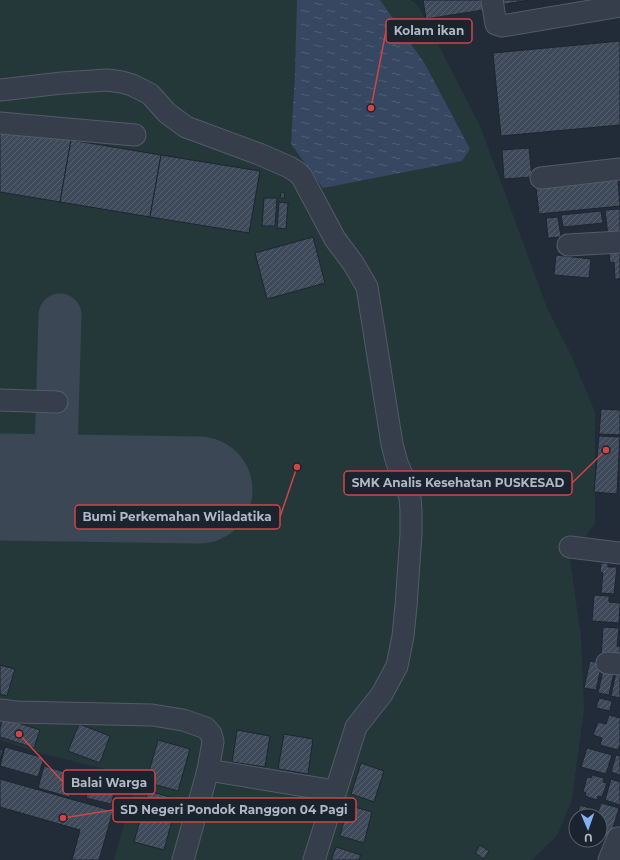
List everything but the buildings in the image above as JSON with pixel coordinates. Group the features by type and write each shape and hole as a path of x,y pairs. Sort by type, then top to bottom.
{"street":[{"path":"492,0 496,24 502,26 562,8 620,6"},
{"path":"0,90 62,83 107,80 122,82 150,94 167,113 186,127 259,154 289,167 302,177 335,239 353,263 367,287 392,444 410,498 411,534 403,636 397,666 382,694 356,727 314,860"},
{"path":"0,123 135,135"},
{"path":"541,178 620,169"},
{"path":"568,245 620,242"},
{"path":"0,400 58,402"},
{"path":"570,547 620,553"},
{"path":"0,710 16,712 152,715 182,720 206,728 212,734 213,742 208,770 183,860"},
{"path":"208,770 335,791"},
{"path":"609,860 619,838"}],"green space":[{"path":"0,0 411,0 419,7 481,128 547,308 572,357 595,412 595,523 570,559 581,638 584,710 572,799 558,834 532,860 114,860 138,777 44,754 0,740"}],"water":[{"path":"297,0 380,0 425,64 470,149 462,161 323,188 291,144"}],"taxiway":[{"path":"55,488 60,315"}],"runway":[{"path":"0,487 199,490"}],"place":[{"name":"Kolam ikan","path":"371,108"},
{"name":"SMK Analis Kesehatan PUSKESAD","path":"606,450"},
{"name":"Bumi Perkemahan Wiladatika","path":"297,467"},
{"name":"Balai Warga","path":"19,734"},
{"name":"SD Negeri Pondok Ranggon 04 Pagi","path":"63,818"}]}
